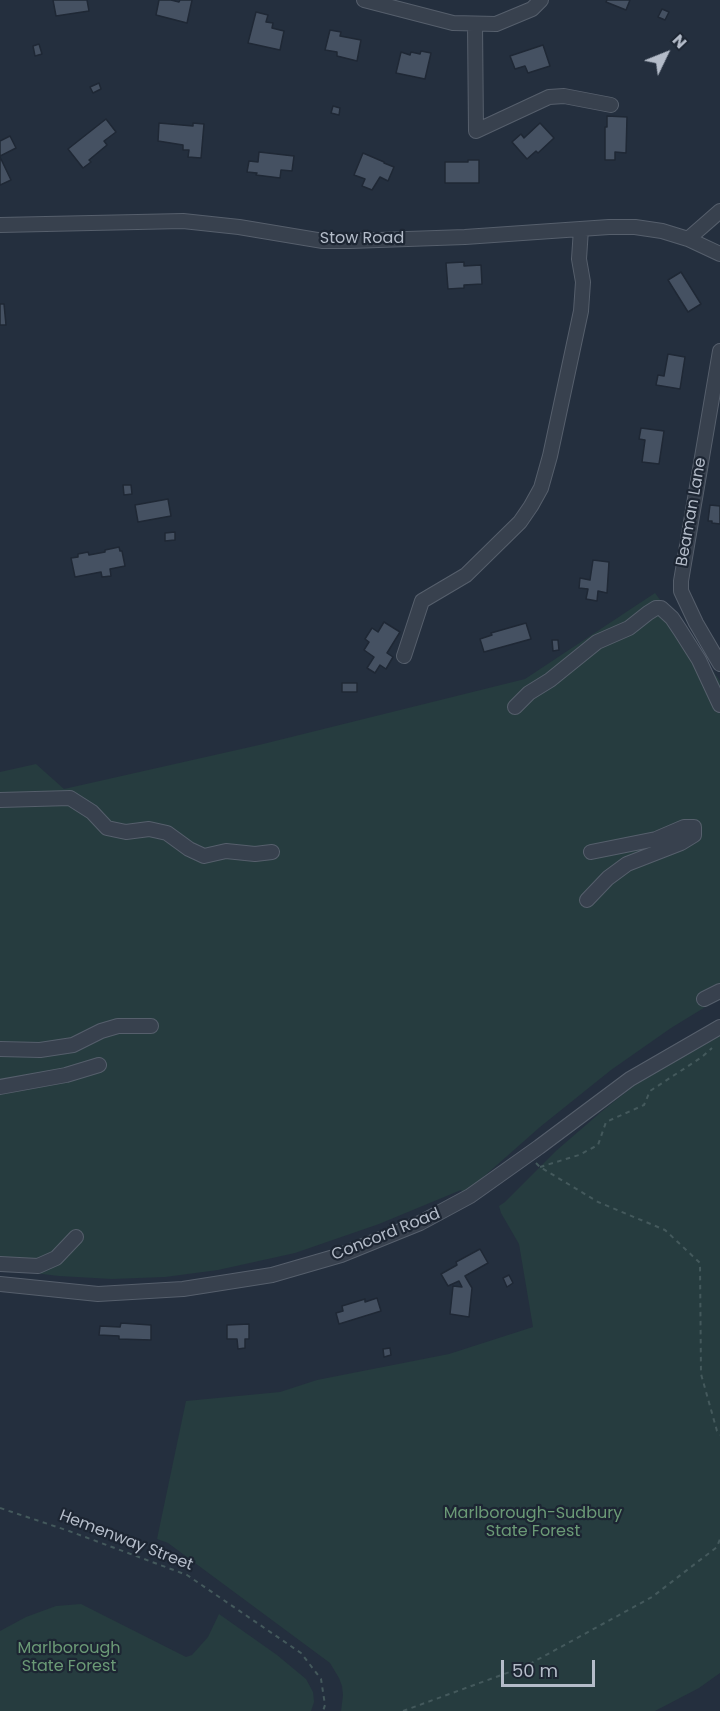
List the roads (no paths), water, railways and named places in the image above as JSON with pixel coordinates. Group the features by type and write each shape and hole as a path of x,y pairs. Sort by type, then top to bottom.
{"street":[{"path":"364,0 453,23 475,24 496,24 532,9 541,0"},
{"path":"475,24 476,131 549,97 564,96 611,105"},
{"path":"688,239 720,211"},
{"name":"Stow Road","path":"0,225 183,221 239,227 323,241 465,237 635,227 662,231 688,239 720,254"},
{"path":"404,656 422,601 466,575 520,522 541,488 581,311 583,282 579,259 581,229"},
{"name":"Beaman Lane","path":"720,351 681,581 681,591 696,623 720,664"},
{"path":"515,707 529,693 550,680 597,642 629,628 656,608 661,608 672,618 680,630 699,660 720,705"},
{"path":"0,800 70,798 92,812 108,828 126,832 149,829 167,833 189,849 204,856 226,851 255,854 272,852"},
{"path":"587,900 608,878 627,864 681,843 694,835 694,827 684,827 656,839 591,852"},
{"path":"704,999 720,991"},
{"path":"0,1049 40,1050 73,1045 101,1031 118,1026 151,1026"},
{"name":"Concord Road","path":"0,1284 98,1294 183,1289 272,1275 341,1255 420,1223 470,1196 630,1079 720,1028"},
{"path":"0,1087 66,1075 99,1065"},
{"path":"0,1264 38,1266 56,1258 76,1237"}],"park label":[{"name":"Marlborough-Sudbury State Forest","path":"533,1523"},
{"name":"Marlborough State Forest","path":"69,1658"}]}
